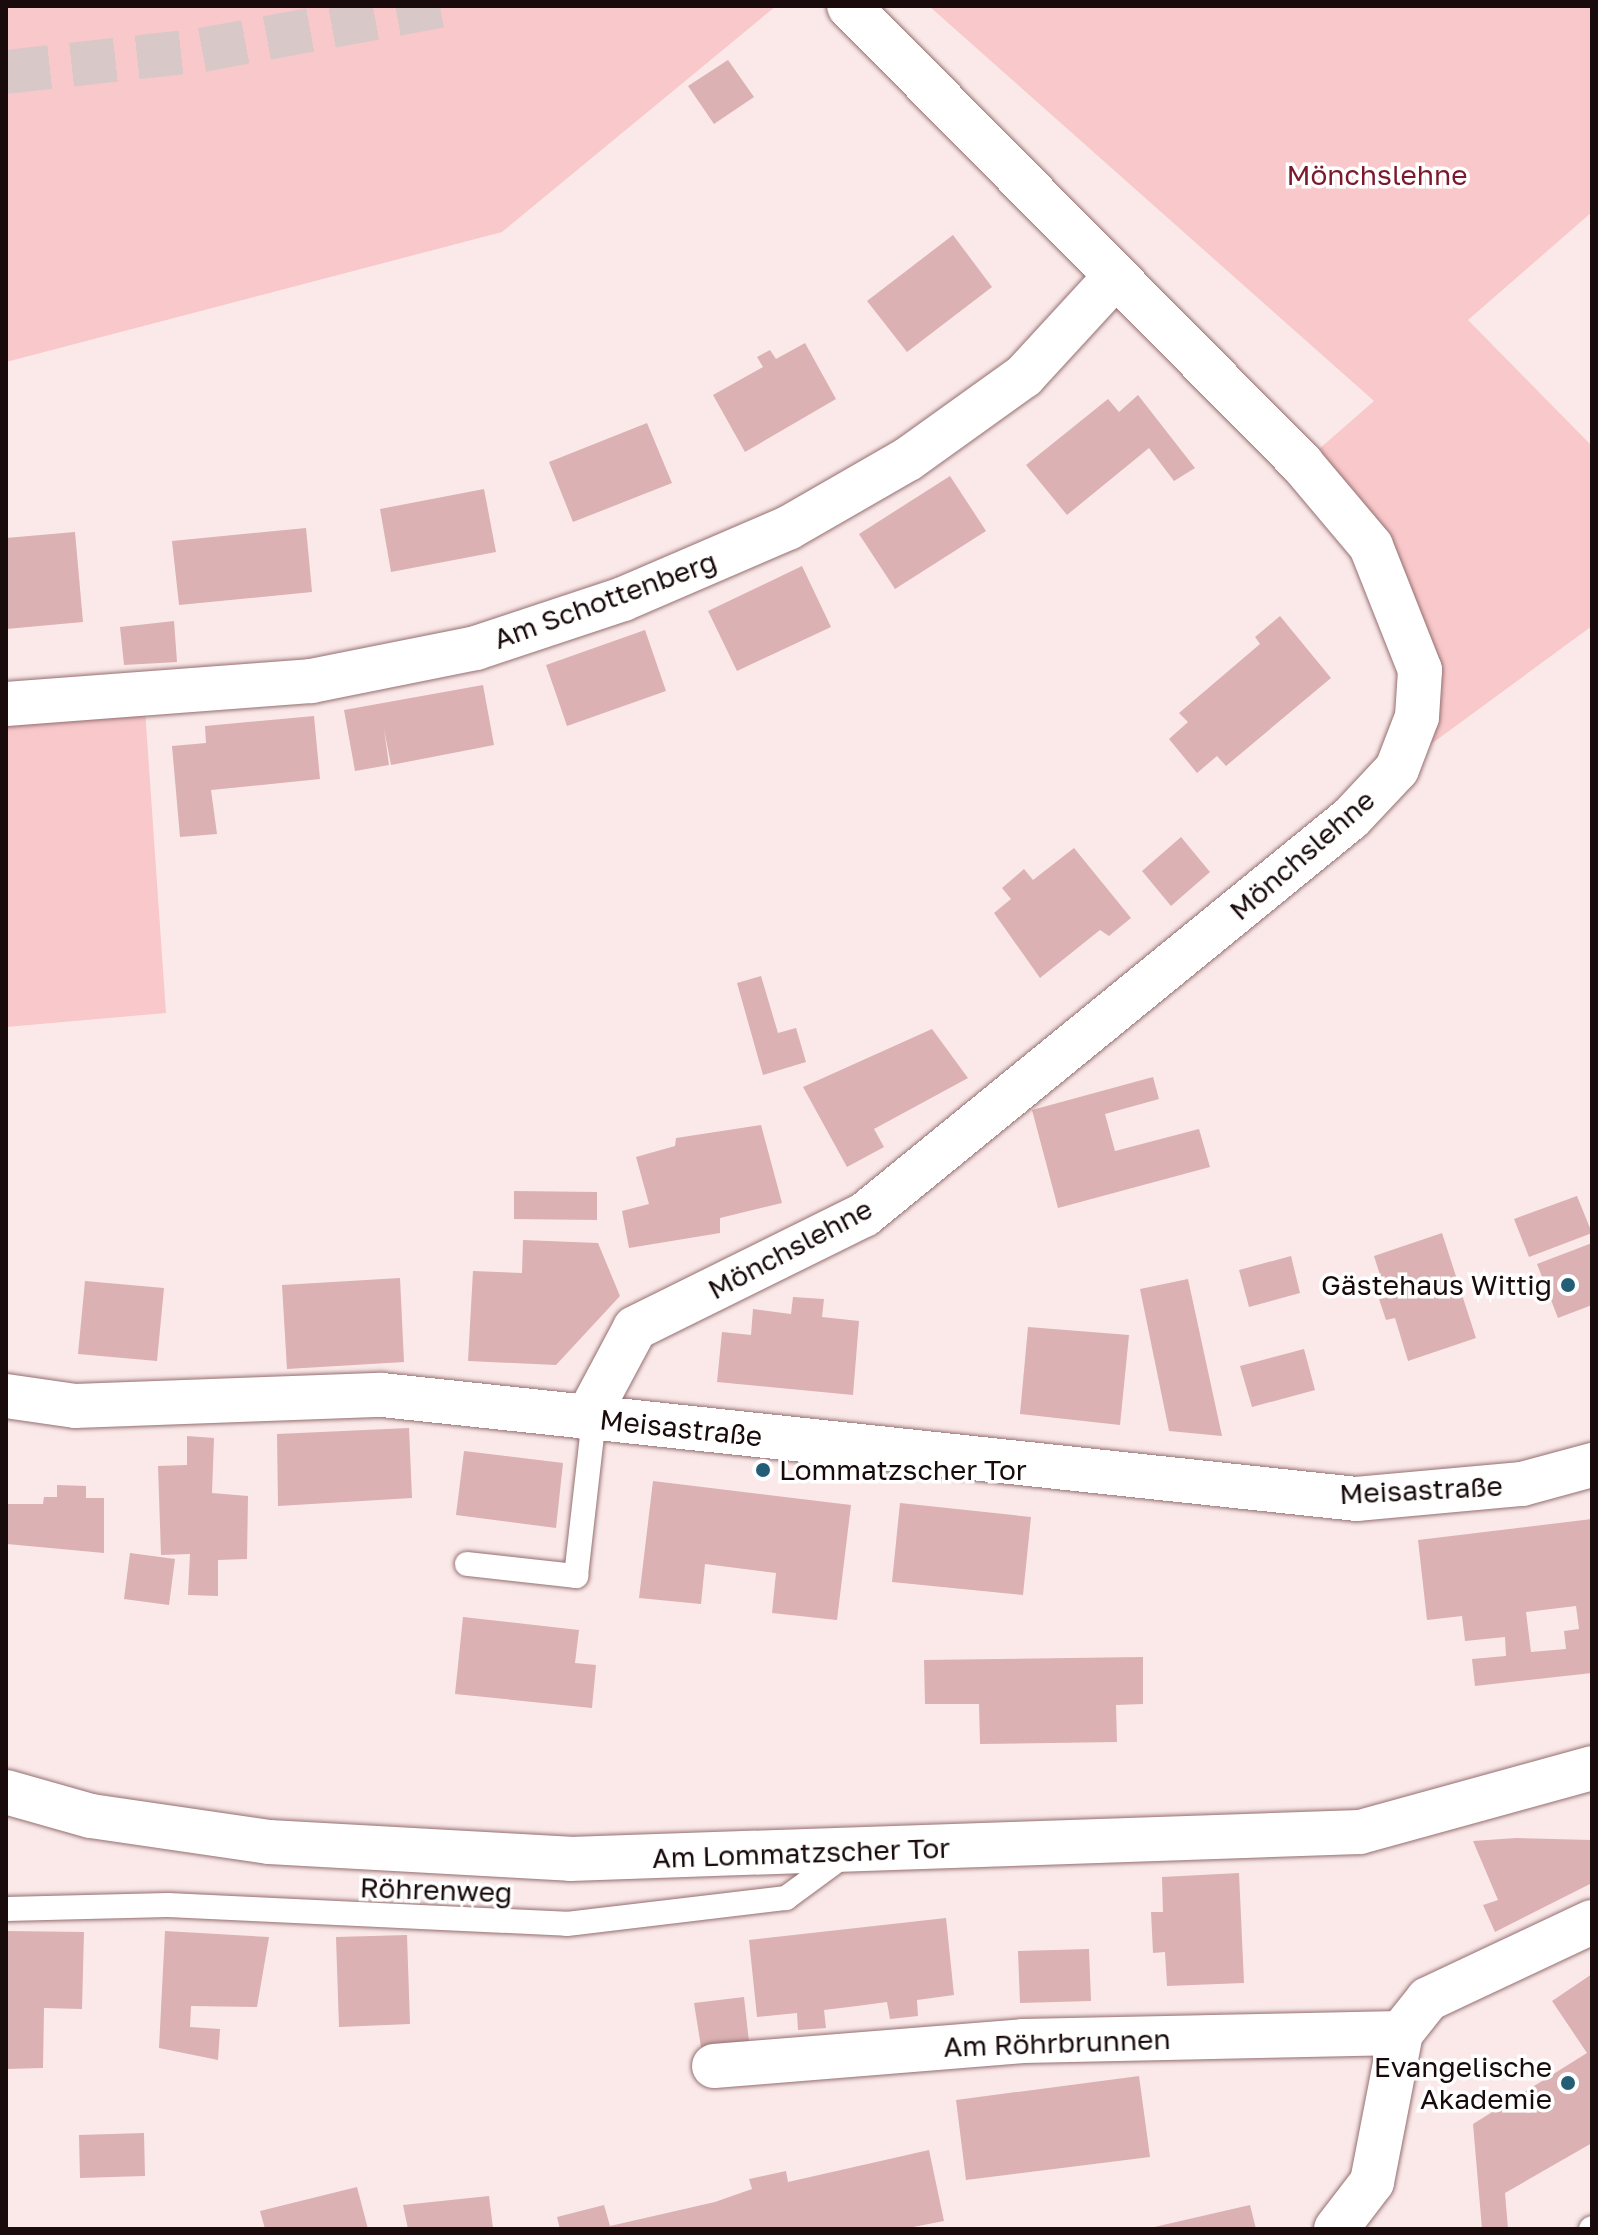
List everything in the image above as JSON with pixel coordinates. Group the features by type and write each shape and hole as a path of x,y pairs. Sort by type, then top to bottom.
{"street":[{"name":"Mönchslehne","path":"591,1418 635,1328 864,1215 1351,818 1397,769 1417,717 1420,670 1371,546 1302,464 849,6"},
{"name":"Am Schottenberg","path":"6,704 311,681 476,648 623,599 788,528 908,459 1024,376 1115,277"},
{"name":"Meisastraße","path":"6,1396 75,1406 382,1395 1356,1499 1522,1484 1592,1465"},
{"name":"Am Lommatzscher Tor","path":"6,1792 91,1816 269,1842 570,1859 848,1852 1360,1832 1592,1768"},
{"path":"1342,2227 1372,2182 1401,2033 1428,1999 1592,1922"},
{"name":"Am Röhrbrunnen","path":"714,2066 1023,2041 1401,2033"}],"lane":[{"path":"467,1564 576,1576 591,1418"},
{"name":"Röhrenweg","path":"6,1909 168,1905 567,1924 786,1898 848,1852"}],"green space":[{"path":"6,6 776,6 502,232 6,362"},
{"name":"Mönchslehne","path":"929,6 1592,6 1592,212 1468,320 1592,446 1592,626 1397,769 1420,670 1302,464 1374,401"},
{"path":"144,695 166,1013 6,1027 6,704"}],"building":[{"path":"728,60 754,97 714,124 688,86"},
{"path":"953,235 992,287 907,352 867,301"},
{"path":"805,343 836,399 745,452 713,395 763,367 757,357 770,350 776,359"},
{"path":"1138,395 1195,468 1174,481 1149,448 1067,515 1026,465 1108,399 1119,412"},
{"path":"647,423 672,483 573,522 549,462"},
{"path":"950,476 986,531 895,589 859,534"},
{"path":"484,489 496,552 391,572 380,509"},
{"path":"306,528 312,592 179,605 172,541"},
{"path":"75,532 83,622 6,629 6,538"},
{"path":"802,566 831,627 737,671 708,611"},
{"path":"1280,616 1331,678 1226,766 1217,756 1197,773 1169,739 1188,722 1179,713 1260,644 1255,637"},
{"path":"174,621 177,662 124,665 120,627"},
{"path":"645,630 666,691 567,726 546,665"},
{"path":"483,685 494,745 391,765 384,729 389,765 355,771 344,710"},
{"path":"314,716 320,779 211,790 217,834 180,837 172,746 206,743 205,726"},
{"path":"1181,837 1210,872 1171,906 1142,871"},
{"path":"1074,848 1131,918 1109,936 1100,930 1040,978 994,913 1011,899 1002,888 1024,869 1033,880"},
{"path":"761,976 778,1033 796,1028 806,1062 763,1075 737,983"},
{"path":"932,1029 968,1078 874,1129 884,1147 847,1167 803,1087"},
{"path":"1153,1077 1159,1099 1105,1114 1115,1151 1199,1129 1210,1167 1058,1208 1032,1110"},
{"path":"761,1125 782,1203 720,1218 720,1233 629,1248 622,1211 649,1204 636,1157 675,1146 676,1138"},
{"path":"514,1191 597,1192 597,1220 514,1219"},
{"path":"1577,1196 1592,1233 1529,1257 1514,1219"},
{"path":"1442,1233 1476,1338 1408,1361 1395,1318 1386,1320 1379,1299 1387,1297 1374,1256"},
{"path":"523,1240 598,1243 620,1296 556,1365 468,1361 473,1271 522,1273"},
{"name":"Gästehaus Wittig","path":"1592,1243 1592,1305 1558,1318 1537,1264"},
{"path":"1291,1256 1300,1293 1249,1307 1239,1270"},
{"path":"400,1278 404,1362 287,1369 282,1285"},
{"path":"1188,1279 1222,1436 1169,1431 1140,1289"},
{"path":"85,1281 164,1288 157,1361 78,1354"},
{"path":"793,1297 824,1299 822,1317 859,1321 853,1395 717,1382 722,1332 751,1335 753,1309 791,1314"},
{"path":"1028,1327 1129,1335 1120,1425 1020,1414"},
{"path":"1304,1349 1315,1390 1252,1407 1240,1366"},
{"path":"409,1428 412,1498 278,1506 277,1434"},
{"path":"187,1436 214,1438 212,1493 248,1496 247,1559 218,1560 218,1596 188,1595 190,1554 161,1555 158,1466 187,1465"},
{"path":"464,1451 563,1463 556,1528 456,1515"},
{"path":"653,1481 851,1505 837,1620 772,1613 776,1573 705,1564 701,1604 639,1598"},
{"path":"57,1485 86,1486 86,1498 104,1498 104,1553 7,1544 8,1504 43,1504 44,1497 57,1497"},
{"path":"900,1503 1031,1517 1023,1595 892,1582"},
{"path":"1592,1519 1592,1673 1475,1686 1472,1659 1506,1656 1505,1637 1465,1641 1462,1616 1427,1620 1418,1540","holes":["1576,1606 1579,1629 1564,1631 1566,1649 1531,1652 1526,1612"]},
{"path":"130,1553 175,1559 169,1605 124,1599"},
{"path":"463,1617 579,1630 575,1663 596,1665 592,1708 455,1694"},
{"path":"1143,1657 1143,1704 1116,1705 1117,1742 980,1744 979,1704 925,1704 924,1660"},
{"path":"1516,1838 1592,1840 1592,1883 1495,1932 1483,1905 1498,1900 1473,1841"},
{"path":"1239,1873 1244,1983 1167,1986 1165,1952 1153,1953 1151,1912 1163,1912 1162,1877"},
{"path":"946,1918 954,1995 917,2000 918,2016 890,2019 887,2002 824,2010 826,2028 798,2030 797,2013 757,2017 749,1940"},
{"path":"6,1931 84,1932 82,2009 44,2008 43,2068 6,2069"},
{"path":"165,1931 269,1937 257,2007 191,2006 190,2027 220,2029 218,2060 159,2048"},
{"path":"407,1935 410,2024 339,2027 336,1937"},
{"path":"1089,1949 1091,2001 1020,2003 1018,1951"},
{"name":"Evangelische Akademie","path":"1592,1974 1592,2143 1505,2193 1508,2229 1482,2229 1473,2124 1587,2053 1552,2001"},
{"path":"744,1997 749,2042 701,2047 694,2003"},
{"path":"1139,2076 1150,2157 966,2180 956,2100"},
{"path":"144,2133 145,2176 80,2178 79,2135"},
{"path":"929,2150 944,2221 903,2229 560,2229 557,2217 604,2205 610,2226 715,2202 752,2189 749,2179 786,2171 788,2182"},
{"path":"357,2187 368,2229 265,2229 260,2211"},
{"path":"489,2196 493,2228 408,2229 403,2205"},
{"path":"1250,2205 1256,2229 1150,2229 1150,2228"}],"tunnel":[{"path":"6,72 202,50 440,6"}],"place":[{"name":"Gästehaus Wittig","path":"1568,1285"},
{"name":"Lommatzscher Tor","path":"763,1470"},
{"name":"Evangelische Akademie","path":"1568,2083"}]}
